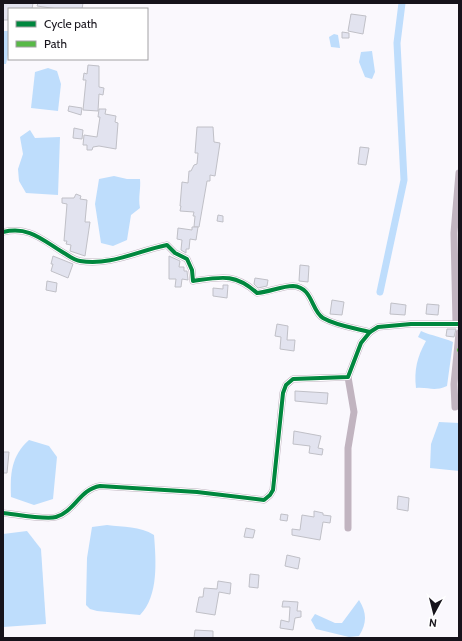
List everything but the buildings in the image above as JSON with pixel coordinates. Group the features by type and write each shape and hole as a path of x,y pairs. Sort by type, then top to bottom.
{"street":[{"path":"348,528 348,448 354,412 348,377 361,343 370,332 378,327 411,324 458,324 454,232 459,173"},
{"path":"3,232 15,230 29,231 64,253 80,261 111,261 146,249 166,245 175,253 187,259 192,270 193,281 230,277 247,284 257,293 293,286 303,289 309,294 322,318 345,326 370,332"},
{"path":"455,408 453,404 454,384 459,333"},
{"path":"3,513 54,518 62,514 87,490 100,486 197,492 264,500 273,490 283,393 286,385 293,379 348,377"}],"water":[{"path":"3,31 8,31 8,55 6,64 3,64"},
{"path":"334,34 338,35 340,48 331,47 329,37"},
{"path":"372,51 375,72 372,79 365,77 359,62 361,52"},
{"path":"48,68 57,71 61,84 58,111 31,108 35,72"},
{"path":"30,130 35,138 60,137 58,195 26,193 19,181 18,169 23,154 20,137"},
{"path":"114,176 127,179 140,179 140,208 131,215 127,240 113,246 101,243 95,204 99,179"},
{"path":"421,331 453,342 447,386 435,389 416,388 415,375 417,364 420,353 426,341 418,337"},
{"path":"439,422 459,423 459,471 430,468 431,444"},
{"path":"29,440 49,446 57,457 53,499 34,505 11,497 11,481 15,459 18,452"},
{"path":"107,525 137,528 154,535 155,577 150,598 140,615 97,611 90,609 86,605 87,558 92,527"},
{"path":"27,531 41,549 46,624 3,627 3,534"},
{"path":"359,600 364,609 365,622 359,636 349,637 316,629 311,620 315,614 335,623 342,623"}],"waterway":[{"path":"380,292 404,180 397,43 402,3"}],"cycle path":[{"path":"3,232 21,231 35,235 74,259 91,262 113,260 167,245 175,253 187,259 192,270 193,281 212,278 234,279 242,282 257,293 289,286 300,287 308,295 319,315 323,318 340,325 370,332"},
{"path":"3,513 51,518 56,517 68,510 87,491 100,486 197,492 264,500 273,490 283,393 286,385 293,379 348,377 361,343 370,332 378,327 411,324 459,324"}]}
